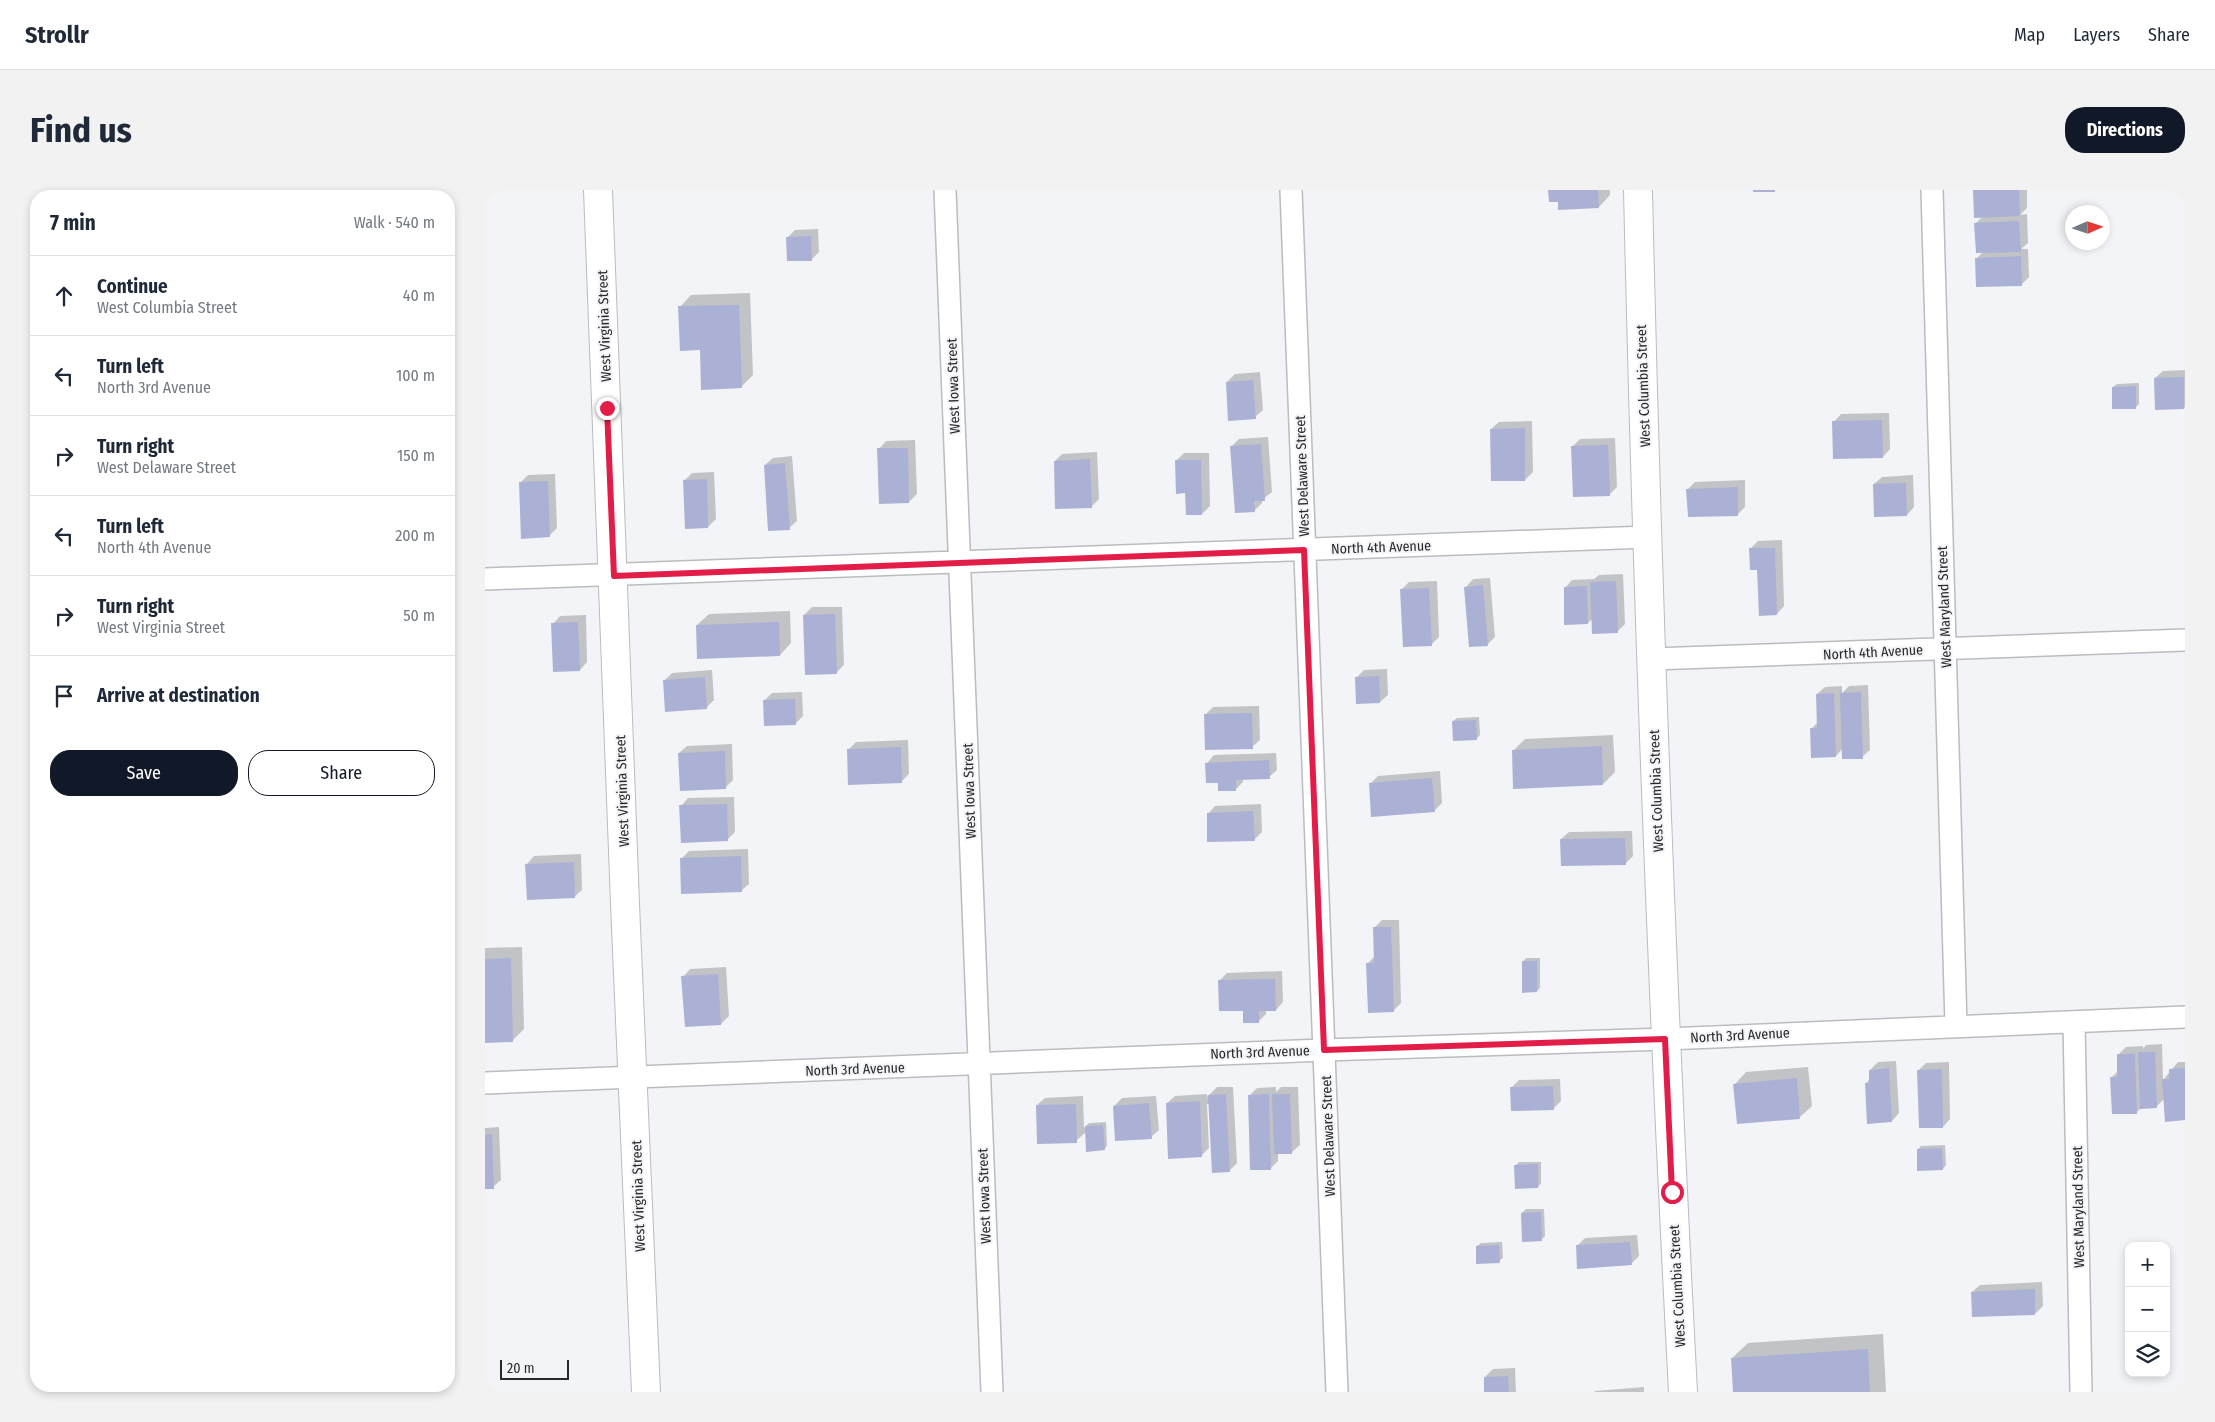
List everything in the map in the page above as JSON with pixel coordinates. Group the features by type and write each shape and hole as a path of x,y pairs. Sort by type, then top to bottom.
{"main road":[{"name":"West Virginia Street","path":"599,190 625,913 634,1077 646,1392"},
{"name":"West Columbia Street","path":"1638,190 1647,537 1665,1039 1683,1392"}],"street":[{"name":"West Iowa Street","path":"945,190 992,1392"},
{"name":"West Delaware Street","path":"1291,190 1337,1392"},
{"name":"West Maryland Street","path":"1932,190 1956,1025"},
{"name":"North 4th Avenue","path":"485,579 614,576 960,561 1647,537"},
{"name":"North 4th Avenue","path":"1652,659 2185,640"},
{"name":"North 3rd Avenue","path":"485,1083 1324,1050 1665,1039 1956,1025 2185,1017"},
{"name":"West Maryland Street","path":"2074,1022 2081,1392"}],"building":[{"path":"1548,190 1598,190 1599,208 1558,210 1558,202 1549,202"},
{"path":"1753,190 1775,190 1775,192 1753,192"},
{"path":"1973,190 2019,190 2020,216 1974,218"},
{"path":"2019,221 2021,252 1976,253 1974,223"},
{"path":"811,236 812,261 787,261 786,237"},
{"path":"2021,256 2022,286 1976,287 1975,258"},
{"path":"739,305 742,388 701,390 700,350 680,351 678,306"},
{"path":"2184,377 2184,409 2155,410 2154,378"},
{"path":"1253,380 1256,419 1228,421 1226,382"},
{"path":"2136,386 2136,409 2112,409 2112,387"},
{"path":"1882,420 1883,458 1833,459 1832,421"},
{"path":"1525,428 1525,481 1491,481 1490,429"},
{"path":"1261,444 1265,501 1254,501 1255,512 1235,513 1230,446"},
{"path":"1608,445 1610,496 1573,497 1571,446"},
{"path":"877,448 908,448 909,503 879,504"},
{"path":"1090,459 1092,508 1055,509 1054,461"},
{"path":"1175,460 1201,460 1202,515 1186,515 1185,493 1176,494"},
{"path":"785,463 790,530 768,531 764,465"},
{"path":"707,479 708,528 685,529 683,480"},
{"path":"548,481 550,537 521,539 519,482"},
{"path":"1906,483 1907,516 1874,517 1873,484"},
{"path":"1738,487 1738,516 1688,517 1686,489"},
{"path":"1749,548 1775,548 1777,615 1759,616 1757,570 1750,570"},
{"path":"1616,581 1618,633 1592,634 1590,582"},
{"path":"1483,585 1488,646 1469,647 1464,587"},
{"path":"1587,586 1588,624 1564,625 1564,587"},
{"path":"1429,588 1432,646 1403,647 1400,589"},
{"path":"835,614 837,674 805,675 803,615"},
{"path":"578,622 580,671 553,672 551,623"},
{"path":"779,622 780,656 697,659 696,625"},
{"path":"1379,676 1380,703 1356,704 1355,677"},
{"path":"705,677 707,709 665,712 663,680"},
{"path":"1861,692 1863,759 1842,759 1840,693"},
{"path":"1834,693 1836,757 1811,758 1810,728 1817,728 1816,694"},
{"path":"795,699 796,725 764,726 763,700"},
{"path":"1252,713 1253,749 1205,750 1204,714"},
{"path":"1476,720 1477,740 1453,741 1452,721"},
{"path":"1602,746 1603,785 1513,789 1512,750"},
{"path":"901,747 902,783 848,785 847,749"},
{"path":"725,751 726,789 680,791 678,753"},
{"path":"1269,760 1270,779 1236,780 1236,791 1218,791 1218,783 1206,783 1205,763"},
{"path":"1432,778 1435,812 1371,817 1369,783"},
{"path":"727,804 728,841 681,843 679,805"},
{"path":"1253,811 1255,841 1207,842 1207,813"},
{"path":"1625,838 1626,865 1561,866 1560,839"},
{"path":"741,856 742,892 681,894 680,858"},
{"path":"574,862 575,898 527,900 525,864"},
{"path":"1373,927 1391,927 1394,1012 1368,1013 1366,963 1374,963"},
{"path":"511,958 513,1042 485,1043 485,959"},
{"path":"1522,961 1537,961 1537,992 1522,993"},
{"path":"718,974 721,1025 685,1027 681,976"},
{"path":"1275,979 1276,1011 1259,1011 1259,1023 1243,1023 1243,1011 1219,1011 1218,980"},
{"path":"2138,1052 2155,1052 2157,1108 2140,1109"},
{"path":"2117,1054 2135,1054 2137,1114 2112,1114 2110,1077 2117,1077"},
{"path":"1889,1068 1892,1122 1867,1124 1865,1083 1869,1083 1869,1070"},
{"path":"2185,1068 2185,1120 2165,1122 2162,1079 2169,1079 2169,1069"},
{"path":"1942,1069 1943,1128 1919,1128 1917,1070"},
{"path":"1797,1078 1800,1119 1737,1124 1733,1084"},
{"path":"1553,1086 1554,1110 1511,1111 1510,1087"},
{"path":"1226,1094 1230,1172 1212,1173 1208,1095"},
{"path":"1269,1094 1271,1170 1250,1170 1248,1095"},
{"path":"1272,1094 1290,1094 1292,1154 1274,1154"},
{"path":"1200,1101 1202,1157 1168,1159 1166,1103"},
{"path":"1149,1103 1152,1139 1115,1141 1113,1106"},
{"path":"1076,1104 1077,1143 1037,1144 1036,1105"},
{"path":"1103,1125 1105,1150 1086,1152 1085,1126"},
{"path":"492,1134 494,1189 485,1189 485,1135"},
{"path":"1942,1148 1943,1170 1917,1171 1917,1149"},
{"path":"1538,1164 1538,1188 1515,1189 1514,1165"},
{"path":"1541,1212 1542,1241 1522,1242 1521,1213"},
{"path":"1630,1242 1632,1265 1577,1269 1576,1245"},
{"path":"1499,1245 1500,1263 1476,1264 1476,1246"},
{"path":"2035,1289 2035,1315 1972,1317 1971,1292"},
{"path":"1868,1349 1870,1392 1733,1392 1731,1358"},
{"path":"1508,1376 1509,1392 1484,1392 1484,1377"}],"route":[{"path":"607,408 614,576 960,561 1304,550 1324,1050 1665,1039 1672,1192"}]}
